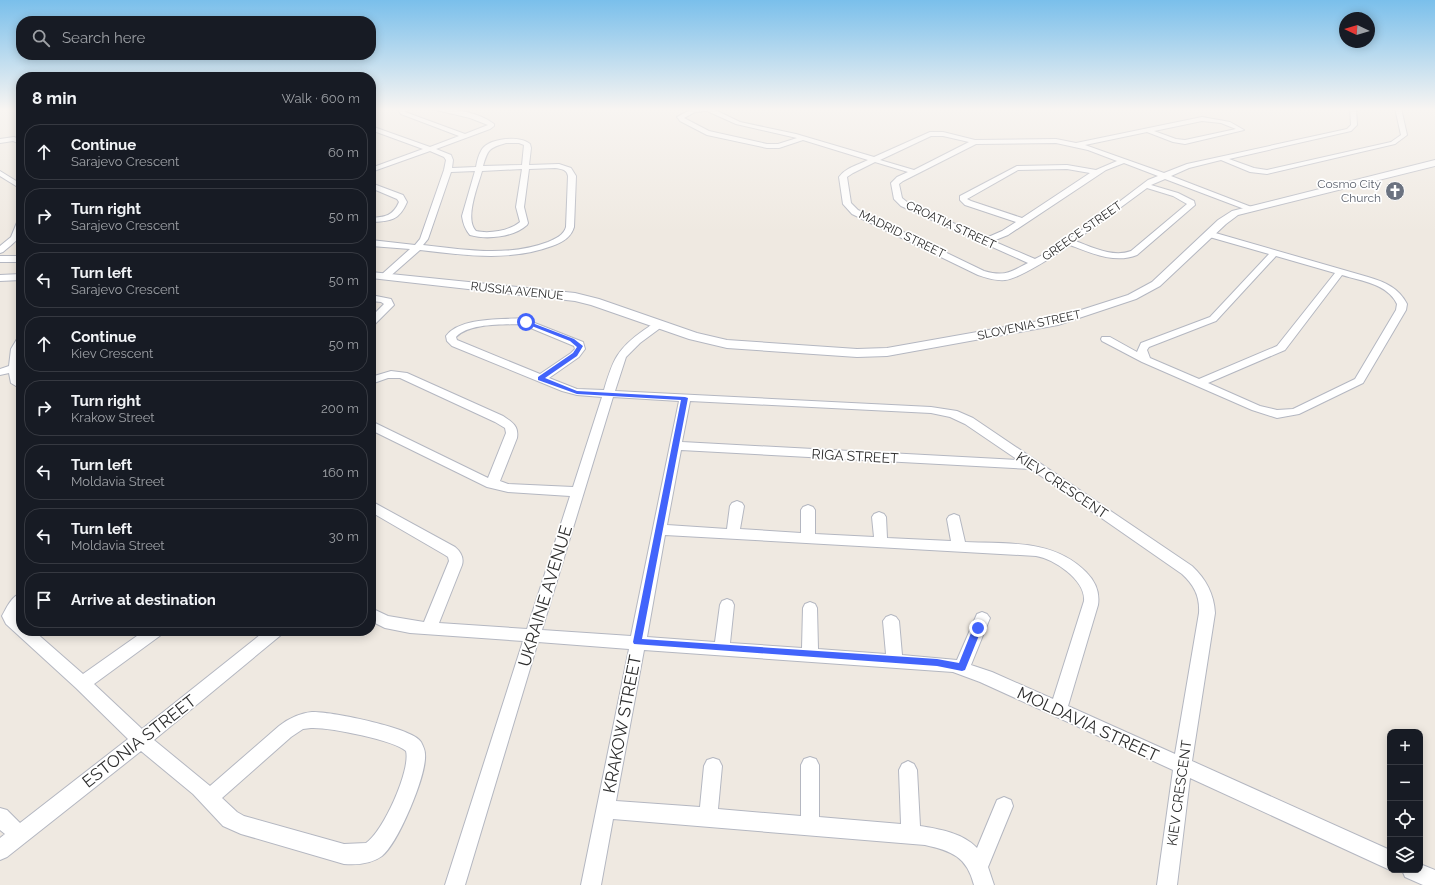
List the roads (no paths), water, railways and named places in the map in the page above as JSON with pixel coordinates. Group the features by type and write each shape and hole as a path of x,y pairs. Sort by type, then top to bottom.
{"street":[{"path":"376,168 427,149"},
{"path":"384,277 417,248 425,236 450,162 449,156 433,149"},
{"path":"485,149 468,208 466,221 472,232 484,234 516,229 523,225 524,222 520,212 528,149"},
{"path":"839,149 914,172"},
{"path":"874,160 898,149"},
{"name":"CROATIA STREET","path":"960,149 895,183 894,186 899,200 1036,263"},
{"name":"CROATIA STREET","path":"1092,149 1250,208"},
{"name":"GREECE STREET","path":"994,277 1009,276 1036,263 1069,242 1146,186 1166,176 1189,165 1261,149"},
{"path":"1221,158 1253,170 1267,172 1365,149"},
{"name":"MADRID STREET","path":"874,160 848,172 844,176 846,202 850,209 994,277"},
{"path":"986,241 1005,233 1096,172 1110,165 1123,161"},
{"name":"SLOVENIA STREET","path":"660,324 693,336 730,344 857,353 898,351 1058,321 1132,297 1156,284 1231,215 1250,208 1435,163"},
{"path":"376,244 487,255 509,255 538,249 557,241 568,233 570,227 572,173 568,169 560,166 480,167 448,170"},
{"path":"1022,221 968,203 963,198 1017,168 1070,167 1096,172"},
{"path":"0,173 16,184"},
{"path":"1069,242 1113,256 1126,257 1134,253 1191,205 1191,203 1179,196 1146,186"},
{"path":"376,187 400,197 403,202 399,213 396,216 387,219 376,220"},
{"path":"1106,339 1146,360 1260,410 1274,414 1295,412 1359,381 1377,353 1401,310 1402,304 1397,295 1385,287 1340,272 1209,234"},
{"path":"0,250 15,238 16,235"},
{"path":"1146,360 1142,350 1145,345 1214,320 1274,252"},
{"path":"0,259 16,259"},
{"path":"1199,383 1282,348 1340,272"},
{"path":"0,278 16,276"},
{"name":"RUSSIA AVENUE","path":"376,276 574,297 594,302 660,324"},
{"path":"376,299 386,300 388,301 389,305 376,318"},
{"name":"KIEV CRESCENT","path":"540,379 575,355 580,349 579,344 522,321 465,326 456,330 451,336 452,341 456,344 540,379 574,392 607,395 947,412 968,421 1180,564 1194,576 1201,585 1207,599 1207,613 1182,767 1167,885"},
{"name":"UKRAINE AVENUE","path":"455,885 607,395 622,355 642,337 660,324"},
{"path":"0,372 16,368"},
{"path":"376,378 382,375 390,374 403,375 499,419 510,426 512,433 511,438 492,484"},
{"name":"KRAKOW STREET","path":"591,885 685,398"},
{"path":"376,427 492,484 508,488 577,492"},
{"name":"RIGA STREET","path":"676,446 1033,465"},
{"path":"733,533 737,506"},
{"path":"376,509 455,555 456,560 454,568 429,628"},
{"path":"808,510 808,538"},
{"path":"879,517 881,542"},
{"path":"954,519 959,546"},
{"path":"660,530 1031,550 1047,553 1065,564 1080,576 1088,585 1092,596 1091,605 1058,710"},
{"path":"16,605 10,616 11,620 16,625"},
{"path":"722,648 727,605"},
{"path":"810,608 810,654"},
{"name":"MOLDAVIA STREET","path":"376,617 390,624 429,628 895,660 947,664 962,667 1387,859"},
{"path":"962,667 982,618"},
{"path":"891,621 895,660"},
{"path":"29,636 82,683 141,740 209,798 230,819 241,825 344,854 362,854 382,843 394,823 415,765 416,753 413,745 403,738 327,721 305,721 297,724 283,734 209,798"},
{"path":"82,683 149,636"},
{"name":"ESTONIA STREET","path":"0,850 141,740 270,636"},
{"path":"810,765 810,826"},
{"path":"708,818 713,766"},
{"path":"908,770 909,817 912,834"},
{"path":"979,866 1004,806"},
{"path":"606,809 912,834 941,838 966,850 979,866 984,885"},
{"path":"0,817 18,835"},
{"path":"1419,873 1435,880"}],"place":[{"name":"Cosmo City Church","path":"1395,191"}]}
